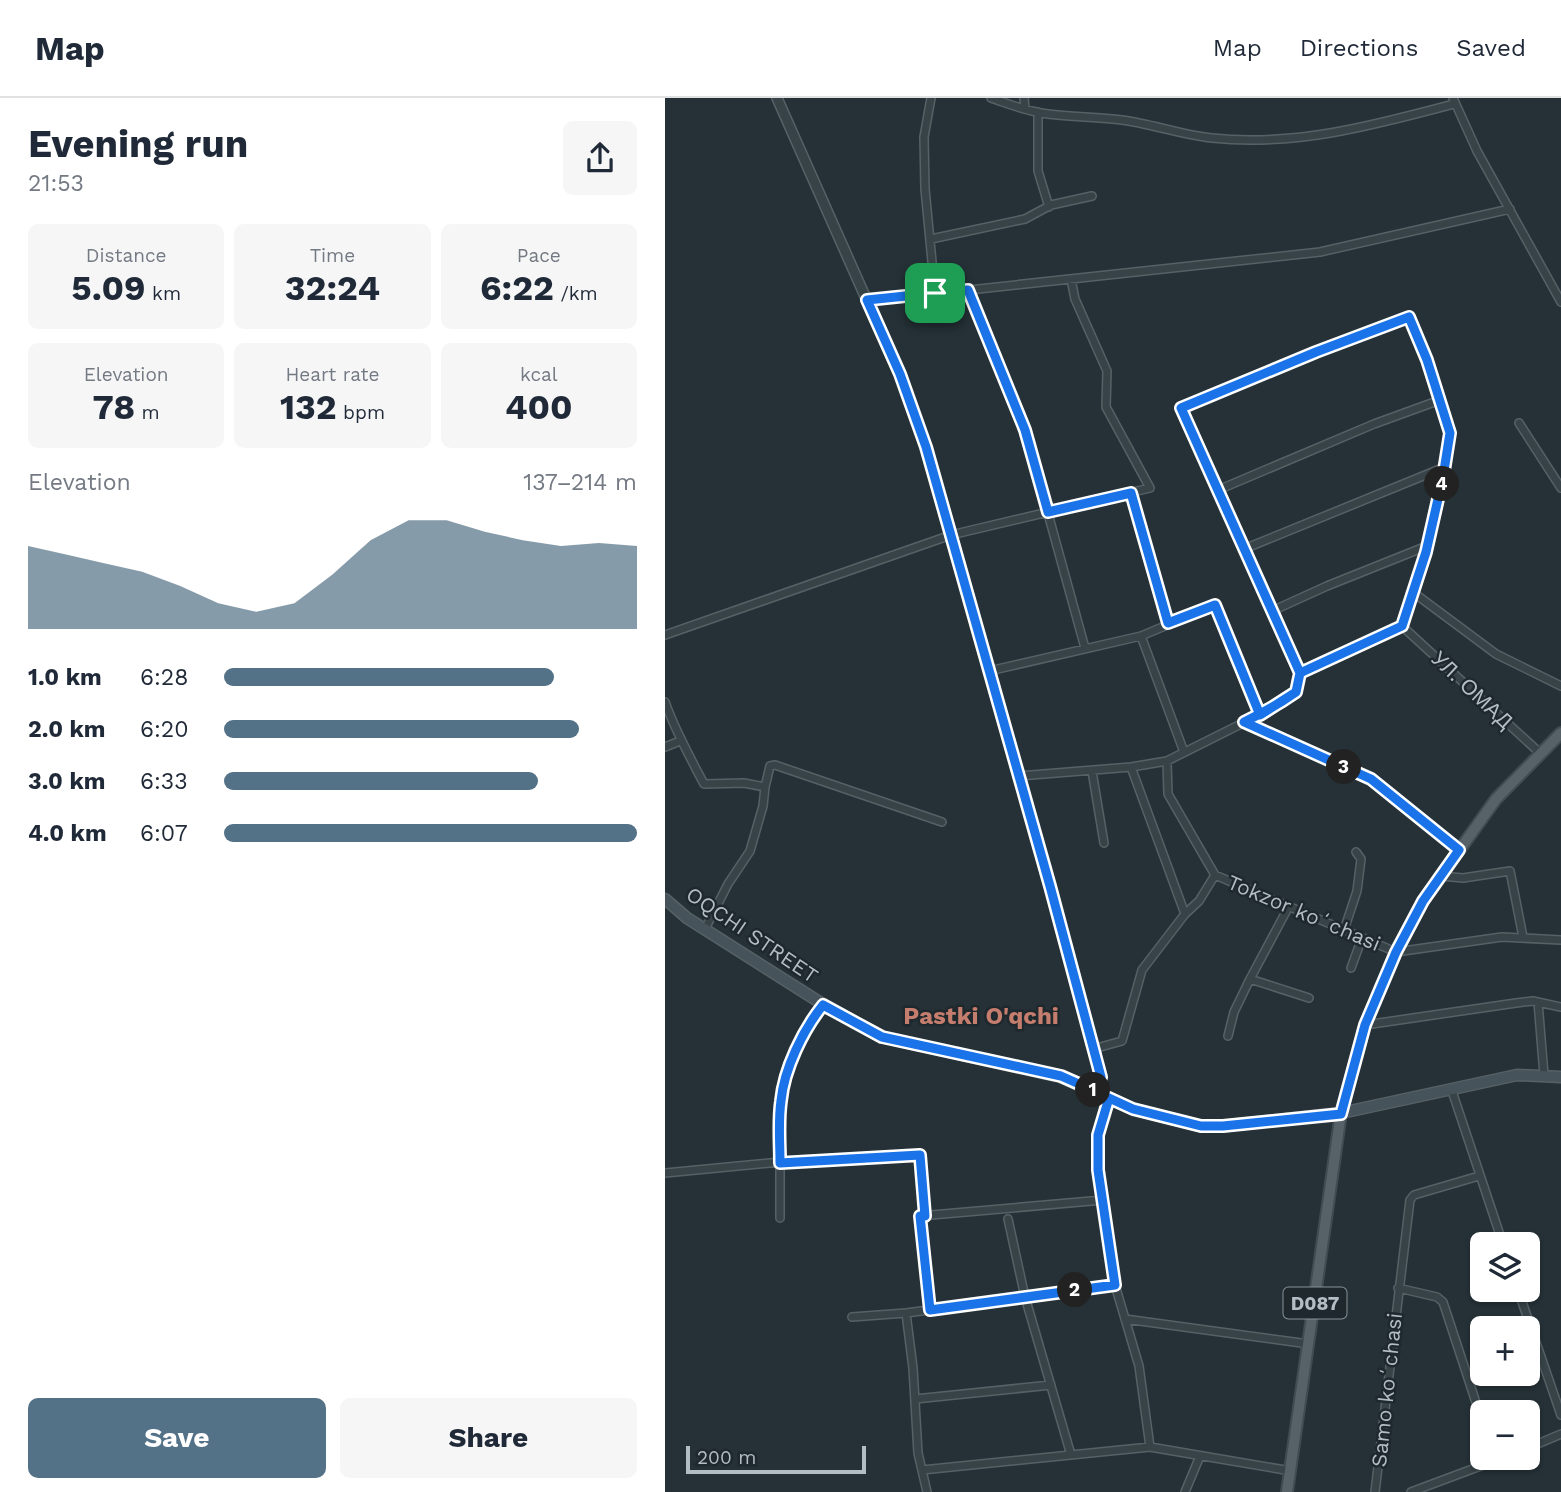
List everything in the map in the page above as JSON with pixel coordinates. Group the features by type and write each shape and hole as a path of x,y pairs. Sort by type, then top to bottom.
{"main road":[{"name":"D087","path":"1287,1492 1341,1114 1365,1025 1396,952 1423,901 1496,799 1561,733"},
{"name":"OQCHI STREET","path":"665,899 705,929 823,1005 882,1037 1061,1076 1133,1109 1201,1126 1341,1114 1452,1091 1497,1077 1561,1077"}],"street":[{"path":"777,98 867,300 926,447 1101,1077 1097,1092"},
{"path":"931,98 924,137 925,189 935,293"},
{"path":"991,98 1038,112 1146,124 1209,138 1261,142 1326,135 1392,121 1454,101 1477,151 1561,302"},
{"path":"1024,98 1025,109"},
{"path":"1038,112 1038,171 1049,206"},
{"path":"931,239 1025,219 1049,206 1092,196"},
{"path":"867,300 1320,253 1510,209"},
{"path":"665,635 951,535 1150,488 1106,407 1107,371 1075,299 1071,279"},
{"path":"968,290 1025,430 1085,648"},
{"path":"1019,776 1092,771 1167,761 1260,715 1296,692 1300,673 1181,408 1409,317 1427,360 1450,433 1445,467 1414,593 1402,626 1300,673"},
{"path":"1218,490 1374,424 1440,400"},
{"path":"1519,423 1561,488"},
{"path":"1244,549 1445,467"},
{"path":"1131,493 1168,623"},
{"path":"1272,611 1427,546"},
{"path":"1414,593 1496,654 1561,686"},
{"path":"989,671 1141,636 1215,605 1260,715"},
{"name":"УЛ. ОМАД","path":"1402,626 1541,754"},
{"path":"1141,636 1184,752"},
{"path":"665,702 680,741 704,784 744,783 765,787"},
{"path":"1244,722 1371,779 1459,850"},
{"path":"665,747 680,741"},
{"name":"Tokzor koʻchasi","path":"1167,761 1168,794 1215,875 1396,952 1502,937 1561,940"},
{"path":"705,929 728,884 750,851 763,806 769,766 775,765 942,822"},
{"path":"1131,767 1185,914"},
{"path":"1092,771 1104,843"},
{"path":"1344,930 1357,891 1361,859 1356,852"},
{"path":"1441,876 1463,878 1510,871 1523,937"},
{"path":"1093,1049 1122,1041 1142,970 1185,914 1199,901 1215,875"},
{"path":"1228,1036 1234,1012 1289,906"},
{"path":"1351,968 1362,938"},
{"path":"1250,979 1309,998"},
{"path":"1365,1025 1516,1003 1538,1002 1561,1007"},
{"path":"1538,1002 1544,1075"},
{"path":"780,1218 781,1100 785,1081 801,1039 823,1005"},
{"path":"1452,1091 1499,1232"},
{"path":"1109,1098 1098,1135 1098,1170 1115,1285 1139,1366 1150,1447"},
{"path":"665,1173 920,1155 925,1216"},
{"name":"Samo koʻchasi","path":"1375,1492 1411,1197 1479,1176"},
{"path":"930,1310 920,1216 1103,1200"},
{"path":"1008,1219 1025,1297 1071,1455"},
{"path":"852,1317 907,1313 1115,1285"},
{"name":"Samo koʻchasi","path":"1398,1288 1437,1297 1443,1302 1475,1400"},
{"path":"1522,1302 1561,1415"},
{"path":"907,1313 918,1452 927,1492"},
{"path":"1125,1319 1309,1344"},
{"path":"915,1399 1051,1385"},
{"path":"1540,1443 1561,1434"},
{"path":"922,1470 1150,1447 1291,1471"},
{"path":"1185,1492 1200,1456"},
{"name":"Samo koʻchasi","path":"1411,1492 1470,1470"}],"district":[{"name":"Pastki O'qchi","path":"981,1016"}],"route":[{"path":"935,293 867,300 900,374 926,447 1101,1077 1097,1092 1061,1076 939,1052 882,1037 823,1005 816,1013 801,1039 785,1081 781,1100 780,1163 920,1155 925,1216 920,1216 930,1310 1115,1285 1098,1170 1098,1135 1109,1098 1133,1109 1201,1126 1341,1114 1365,1025 1396,952 1423,901 1459,850 1371,779 1244,722 1260,715 1275,707 1296,692 1300,673 1181,408 1409,317 1427,360 1450,433 1426,552 1402,626 1300,673 1296,692 1260,715 1215,605 1168,623 1131,493 1048,512 1025,430 968,290 935,293"}]}
